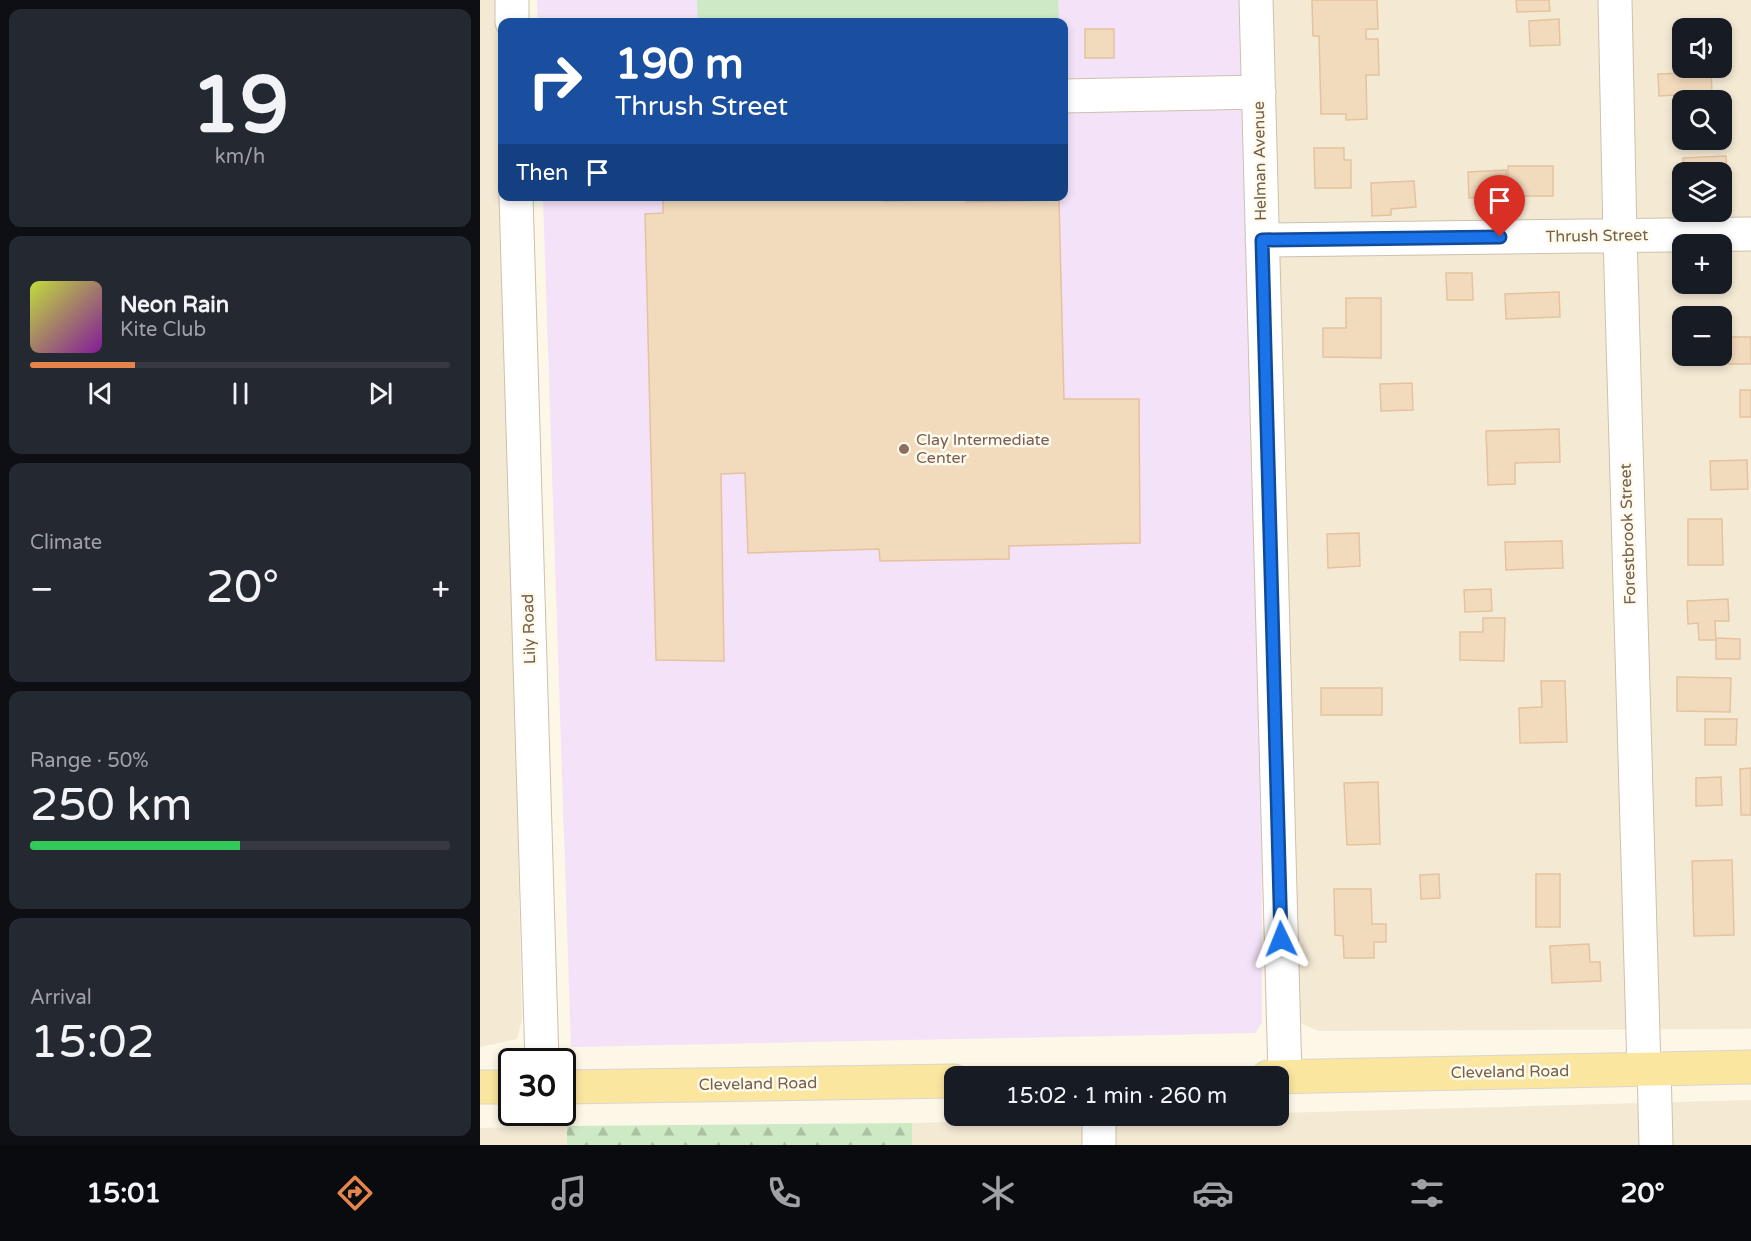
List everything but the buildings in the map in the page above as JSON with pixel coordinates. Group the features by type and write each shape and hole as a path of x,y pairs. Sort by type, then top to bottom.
{"main road":[{"name":"Cleveland Road","path":"1289,1077 1751,1067"},
{"name":"Cleveland Road","path":"576,1087 944,1081"},
{"path":"480,1087 498,1087"}],"street":[{"path":"512,0 512,18"},
{"name":"Helman Avenue","path":"1257,0 1276,1066"},
{"name":"Forestbrook Street","path":"1615,0 1620,236 1649,1068 1656,1145"},
{"path":"1068,96 1259,92"},
{"name":"Lily Road","path":"516,201 542,1048"},
{"name":"Thrush Street","path":"1262,240 1751,234"},
{"path":"1099,1126 1099,1145"}],"shaded area":[{"path":"480,0 499,0 498,201 504,201 522,1020 517,1039 480,1047"},
{"name":"Clay Intermediate Center","path":"537,0 1245,0 1261,549 1262,1023 1255,1033 571,1047 543,201 1068,201 1068,18 538,18"},
{"path":"1268,0 1751,0 1751,1029 1319,1031 1302,1024 1294,1005"},
{"path":"1751,1100 1751,1145 912,1145 912,1123 944,1122 944,1126 1289,1126 1289,1113"},
{"path":"567,1126 567,1145 480,1145 480,1128"}],"green space":[{"path":"697,0 1058,0 1059,18 698,18"},
{"path":"912,1123 912,1145 567,1145 567,1126"}],"place":[{"name":"Clay Intermediate Center","path":"904,449"}],"route":[{"path":"1281,939 1262,240 1500,237"}]}
